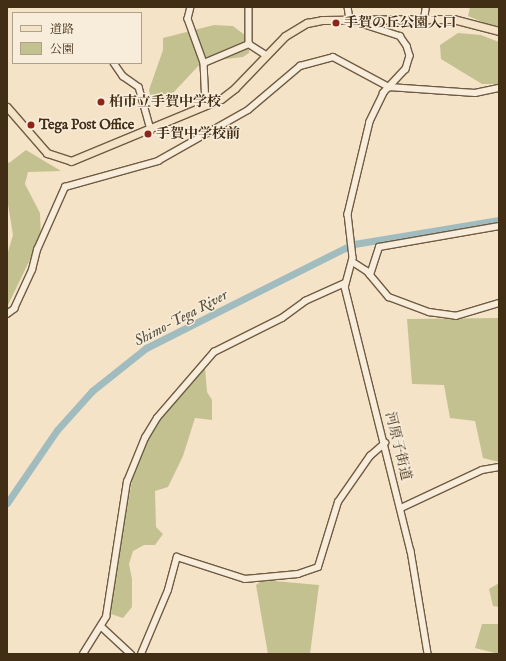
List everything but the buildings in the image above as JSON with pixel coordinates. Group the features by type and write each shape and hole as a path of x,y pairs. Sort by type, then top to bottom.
{"main road":[{"path":"7,107 47,153 65,161 87,157 206,106 229,94 266,55 300,26 315,21 424,19 464,21 499,31"}],"street":[{"path":"191,7 188,19 204,63 206,106"},
{"path":"249,7 249,44"},
{"path":"348,7 350,20"},
{"path":"424,19 426,7"},
{"path":"83,654 102,627 106,617 127,482 145,438 157,418 214,352 277,320 305,301 345,283 352,262 348,225 350,202 370,122 389,87 409,63 407,46 400,36 366,26 362,20"},
{"path":"204,63 249,44"},
{"path":"249,44 266,55"},
{"path":"7,314 14,309 32,270 37,250 65,187 158,161 248,110 300,66 313,61 337,58 359,74 389,87 475,93 499,88"},
{"path":"115,64 123,76 139,87 151,130"},
{"path":"370,275 379,247 499,226"},
{"path":"352,262 370,275 389,297 441,315 456,316 499,303"},
{"name":"河原子街道","path":"345,283 401,508 428,654"},
{"path":"141,654 168,590 177,557 245,579 298,574 318,567 338,502 370,456 385,443"},
{"path":"401,508 482,470 499,467"},
{"path":"102,627 131,654"}],"green space":[{"path":"470,7 499,7 499,29 468,16"},
{"path":"214,25 233,26 246,36 250,43 249,53 243,57 202,62 173,93 153,106 149,90 163,50 163,38"},
{"path":"458,33 481,35 499,42 499,84 482,84 441,59 440,45"},
{"path":"26,150 61,171 28,172 25,184 40,213 41,237 7,307 7,255 13,235 7,198 7,161 9,163"},
{"path":"499,318 499,462 483,458 475,421 450,418 444,385 412,384 407,319"},
{"path":"205,367 207,392 212,400 212,420 195,418 183,456 168,487 155,491 156,527 163,534 155,545 144,545 133,551 129,564 132,579 132,607 123,618 111,614 113,587 134,469 153,428 182,390"},
{"path":"263,580 319,585 310,654 268,654 256,585"},
{"path":"499,583 499,607 493,606 489,589"},
{"path":"482,624 499,624 499,654 475,648"}],"waterway":[{"name":"Shimo-Tega River","path":"354,244 499,220"},
{"name":"Shimo-Tega River","path":"7,503 57,430 92,391 146,348 349,246"}],"place":[{"name":"手賀の丘公園入口","path":"336,23"},
{"name":"柏市立手賀中学校","path":"101,102"},
{"name":"Tega Post Office","path":"31,125"},
{"name":"手賀中学校前","path":"148,134"}]}
